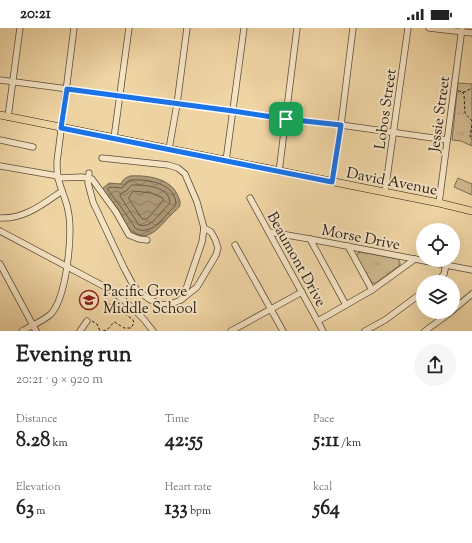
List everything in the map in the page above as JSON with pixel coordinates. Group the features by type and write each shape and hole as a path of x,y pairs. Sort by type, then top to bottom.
{"main road":[{"name":"David Avenue","path":"0,115 385,192 472,211"}],"street":[{"path":"8,117 20,28"},
{"path":"22,331 47,317 56,306 62,291 67,266 70,225 68,209 58,177 58,152 74,28"},
{"path":"114,138 121,96 129,28"},
{"path":"169,149 177,104 187,28"},
{"path":"226,161 244,28"},
{"path":"279,172 297,28"},
{"path":"332,182 341,125 353,28"},
{"name":"Lobos Street","path":"385,192 408,28"},
{"path":"429,28 462,30 472,33"},
{"name":"Jessie Street","path":"439,203 462,30"},
{"path":"0,80 447,140"},
{"path":"0,140 33,147"},
{"path":"102,158 168,165 182,171 187,177 197,202 204,228 199,253 181,300"},
{"path":"0,166 58,177 80,174 89,175 116,212 129,235 147,240"},
{"path":"89,175 93,202 124,268 137,290 155,303 163,305 173,304 181,300 197,287 216,255 218,246 211,232 204,228"},
{"path":"0,218 20,215 34,210 62,191"},
{"name":"Beaumont Drive","path":"250,198 323,331"},
{"path":"0,232 109,289 121,297 143,318 153,331"},
{"name":"Morse Drive","path":"269,232 415,259"},
{"path":"310,239 346,305"},
{"path":"235,245 283,331"},
{"path":"348,246 372,290"},
{"path":"318,321 372,290 415,259"},
{"path":"0,264 36,331"},
{"name":"Morse Drive","path":"456,267 472,270"},
{"path":"231,331 302,292"},
{"path":"460,304 472,294"},
{"path":"365,331 385,320 416,297"},
{"path":"426,331 442,319"},
{"path":"80,331 88,320"}],"path":[{"path":"472,88 465,92 461,91 464,94 465,113 472,121"},
{"path":"472,125 470,136 472,140"},
{"path":"103,331 107,330 114,321 126,329 131,328 134,322 115,306 104,300"},
{"path":"88,320 97,324 100,331"}],"green space":[{"path":"458,83 472,84 472,146 461,141 452,140"},
{"path":"458,178 472,184 472,195 454,187"},
{"path":"361,252 398,259 400,265 376,283 372,283 356,257 358,253"}],"water":[{"path":"130,176 151,177 164,181 175,190 180,202 179,208 156,231 146,236 131,231 117,208 102,189 109,183 121,184 124,179"}],"place":[{"name":"Pacific Grove Middle School","path":"89,300"}],"route":[{"path":"67,89 286,119 341,125 332,182 61,128 67,89"}]}
